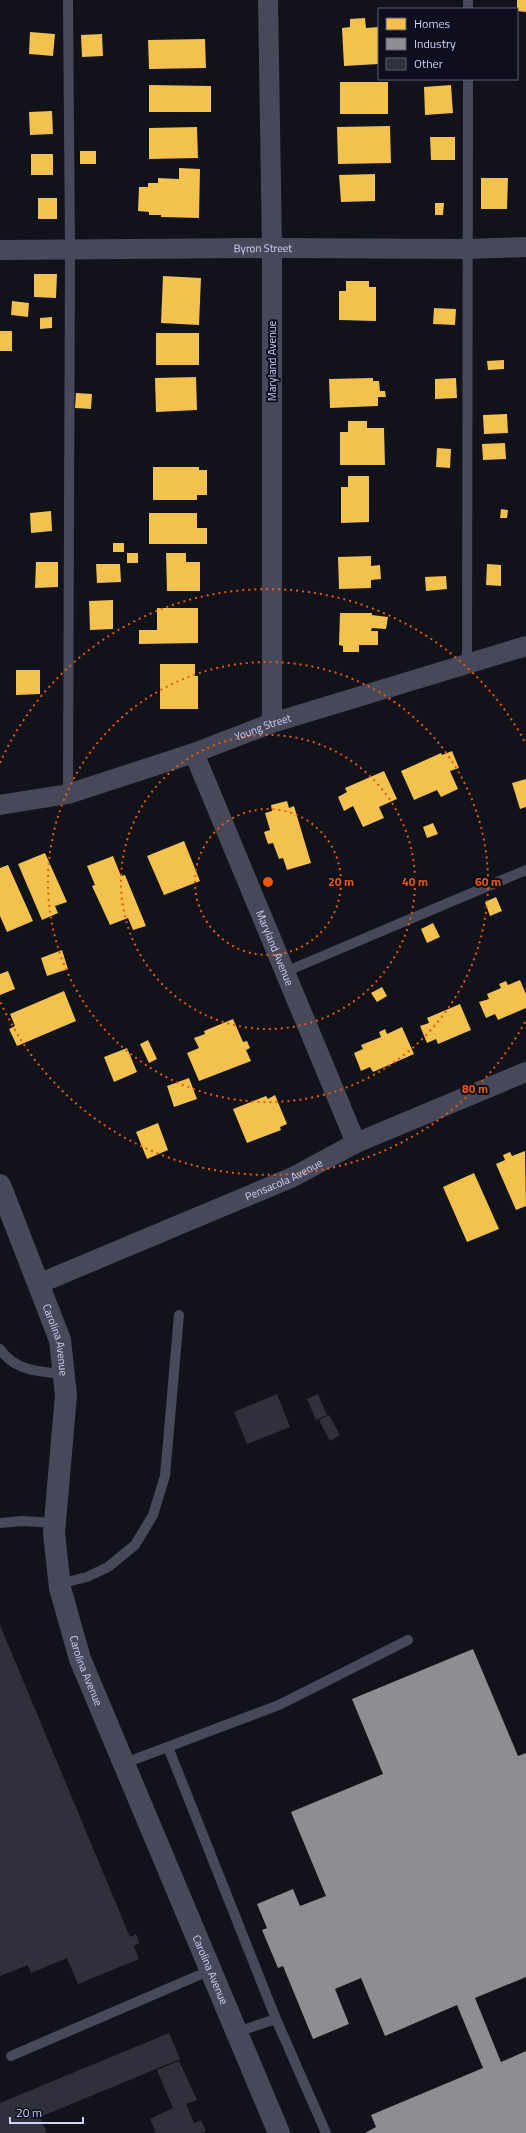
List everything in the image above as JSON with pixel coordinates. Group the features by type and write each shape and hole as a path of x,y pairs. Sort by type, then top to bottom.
{"street":[{"name":"Maryland Avenue","path":"268,0 272,248 272,723"},
{"name":"Byron Street","path":"0,250 272,248 469,249 526,247"},
{"name":"Young Street","path":"0,805 68,794 194,753 272,723 526,646"},
{"name":"Maryland Avenue","path":"194,753 356,1143"},
{"name":"Pensacola Avenue","path":"38,1284 293,1177 356,1143 526,1072"},
{"name":"Carolina Avenue","path":"0,1185 60,1340 66,1395 54,1533 59,1584 80,1659 279,2133"}],"lane":[{"path":"68,0 70,250 68,794"},
{"path":"467,664 469,249 468,80"},
{"path":"285,972 526,870"},
{"path":"59,1584 87,1577 108,1567 135,1545 153,1516 165,1476 179,1315"},
{"path":"0,1349 5,1357 29,1370 64,1374"},
{"path":"0,1523 22,1521 55,1524"},
{"path":"125,1764 279,1705 408,1640"},
{"path":"168,1747 276,2019 326,2133"},
{"path":"11,2056 211,1970"},
{"path":"237,2032 276,2019"}],"building: Homes":[{"path":"517,0 526,0 526,12 518,11"},
{"path":"365,18 366,28 378,27 378,64 344,66 342,28 350,27 350,19"},
{"path":"30,32 55,34 53,56 29,54"},
{"path":"102,34 103,56 82,57 81,35"},
{"path":"205,39 206,68 149,69 148,40"},
{"path":"340,82 388,82 388,114 340,114"},
{"path":"149,85 211,86 211,112 149,112"},
{"path":"451,85 453,113 425,115 424,87"},
{"path":"52,111 53,134 30,135 29,112"},
{"path":"390,126 391,163 338,164 337,127"},
{"path":"197,127 198,158 149,159 149,128"},
{"path":"430,137 455,137 455,160 431,160"},
{"path":"80,151 96,151 96,164 80,164"},
{"path":"31,154 53,154 53,175 31,175"},
{"path":"179,168 200,169 199,218 161,217 161,215 149,215 149,212 138,211 139,187 148,187 148,183 158,183 158,178 179,179"},
{"path":"375,174 375,201 341,202 339,175"},
{"path":"481,178 508,178 507,209 481,209"},
{"path":"38,198 57,198 57,219 38,219"},
{"path":"435,203 444,203 443,215 435,215"},
{"path":"34,274 57,274 56,298 34,297"},
{"path":"163,276 201,278 199,325 161,323"},
{"path":"346,281 369,281 369,287 376,287 376,321 339,320 339,291 346,291"},
{"path":"12,301 29,303 28,317 11,315"},
{"path":"434,308 456,309 455,325 433,324"},
{"path":"52,317 52,328 40,329 40,318"},
{"path":"0,331 12,331 12,351 0,351"},
{"path":"156,333 199,333 199,365 156,365"},
{"path":"504,360 504,369 488,370 487,361"},
{"path":"196,377 197,410 156,412 155,378"},
{"path":"373,378 373,381 379,381 380,391 385,391 386,397 378,397 378,406 330,408 329,379"},
{"path":"456,378 457,398 435,399 435,379"},
{"path":"76,393 92,394 91,409 75,408"},
{"path":"507,414 508,433 484,434 483,415"},
{"path":"348,421 367,421 367,428 384,428 385,465 340,465 340,432 348,432"},
{"path":"505,443 506,459 483,460 482,444"},
{"path":"437,448 451,449 450,468 436,467"},
{"path":"153,467 199,467 199,470 207,470 207,495 197,495 197,500 153,500"},
{"path":"348,476 369,476 369,522 341,523 341,487 348,487"},
{"path":"501,509 508,510 507,518 500,518"},
{"path":"51,511 52,531 31,533 30,513"},
{"path":"149,513 197,513 197,528 207,528 207,544 149,544"},
{"path":"113,543 124,543 124,552 113,552"},
{"path":"127,553 138,553 138,563 127,563"},
{"path":"166,553 186,553 186,562 200,562 200,591 167,591"},
{"path":"371,556 371,566 380,565 381,579 371,580 371,588 339,589 338,557"},
{"path":"36,562 58,562 58,587 35,588"},
{"path":"96,564 120,564 121,582 97,583"},
{"path":"487,564 501,565 501,586 486,585"},
{"path":"446,576 447,589 426,591 425,577"},
{"path":"113,600 113,629 90,630 89,601"},
{"path":"157,608 198,608 198,643 139,644 139,630 157,630"},
{"path":"340,613 372,613 372,615 388,617 386,629 372,628 371,631 378,631 378,645 359,645 359,652 343,652 343,646 339,645"},
{"path":"160,664 195,664 195,676 198,676 198,709 160,709"},
{"path":"16,670 40,670 40,694 16,695"},
{"path":"452,751 459,768 450,771 458,789 441,797 437,790 414,800 401,771 441,753 442,755"},
{"path":"384,771 397,799 379,807 384,818 363,827 353,806 344,811 338,797 347,792 345,788"},
{"path":"526,779 526,807 520,809 512,783"},
{"path":"287,801 289,808 294,806 311,863 287,870 283,858 279,859 273,843 268,844 264,832 270,830 265,813 272,811 271,805"},
{"path":"433,823 438,834 427,838 423,827"},
{"path":"184,841 200,881 164,895 147,856"},
{"path":"45,853 67,902 55,906 58,913 42,920 18,864"},
{"path":"113,856 121,876 125,875 146,926 133,930 128,918 110,925 92,886 95,885 87,866"},
{"path":"8,865 33,921 7,932 0,916 0,868"},
{"path":"496,897 502,911 490,916 485,902"},
{"path":"433,923 440,937 427,943 421,929"},
{"path":"62,950 68,969 47,976 41,958"},
{"path":"8,971 15,989 0,995 0,974"},
{"path":"520,980 526,994 526,1008 498,1020 495,1014 486,1018 479,1002 489,999 487,994 501,988 499,984 506,981 508,985"},
{"path":"382,987 387,996 377,1002 371,993"},
{"path":"64,991 76,1021 17,1046 9,1029 15,1026 10,1014"},
{"path":"460,1004 471,1030 438,1044 436,1039 427,1043 420,1026 429,1023 427,1018"},
{"path":"233,1019 243,1042 247,1041 250,1048 246,1050 251,1061 199,1081 187,1053 199,1048 194,1038 205,1034 204,1031"},
{"path":"402,1027 414,1054 373,1072 370,1067 361,1071 354,1053 363,1049 361,1045 381,1037 379,1032 385,1029 387,1034"},
{"path":"148,1040 157,1059 149,1063 140,1044"},
{"path":"127,1048 137,1072 114,1082 104,1057"},
{"path":"189,1078 197,1099 174,1107 167,1086"},
{"path":"275,1095 287,1124 280,1127 281,1130 247,1143 233,1109 266,1096 268,1099"},
{"path":"158,1123 168,1150 147,1159 136,1132"},
{"path":"525,1151 526,1206 516,1210 496,1164 505,1160 503,1155 510,1152 512,1156"},
{"path":"474,1173 499,1229 467,1242 443,1187"}],"building: Industry":[{"path":"473,1649 518,1756 526,1753 526,1977 475,1998 501,2062 526,2051 526,2133 365,2133 376,2127 371,2115 483,2068 457,2005 385,2036 361,1978 335,1989 349,2024 313,2039 283,1966 278,1968 262,1930 267,1928 257,1904 293,1889 300,1906 326,1896 291,1812 383,1774 352,1699"}],"building: Other":[{"path":"277,1394 290,1427 247,1444 234,1412"},
{"path":"318,1394 327,1415 316,1420 307,1399"},
{"path":"329,1415 340,1435 330,1441 319,1420"},
{"path":"0,1625 130,1937 136,1934 139,1943 134,1946 139,1959 78,1984 67,1958 31,1973 28,1965 0,1976"},
{"path":"169,2033 180,2059 40,2117 47,2133 0,2133 0,2103"},
{"path":"179,2061 197,2100 186,2104 194,2123 201,2120 206,2131 202,2133 156,2133 150,2119 173,2108 157,2070"}]}
